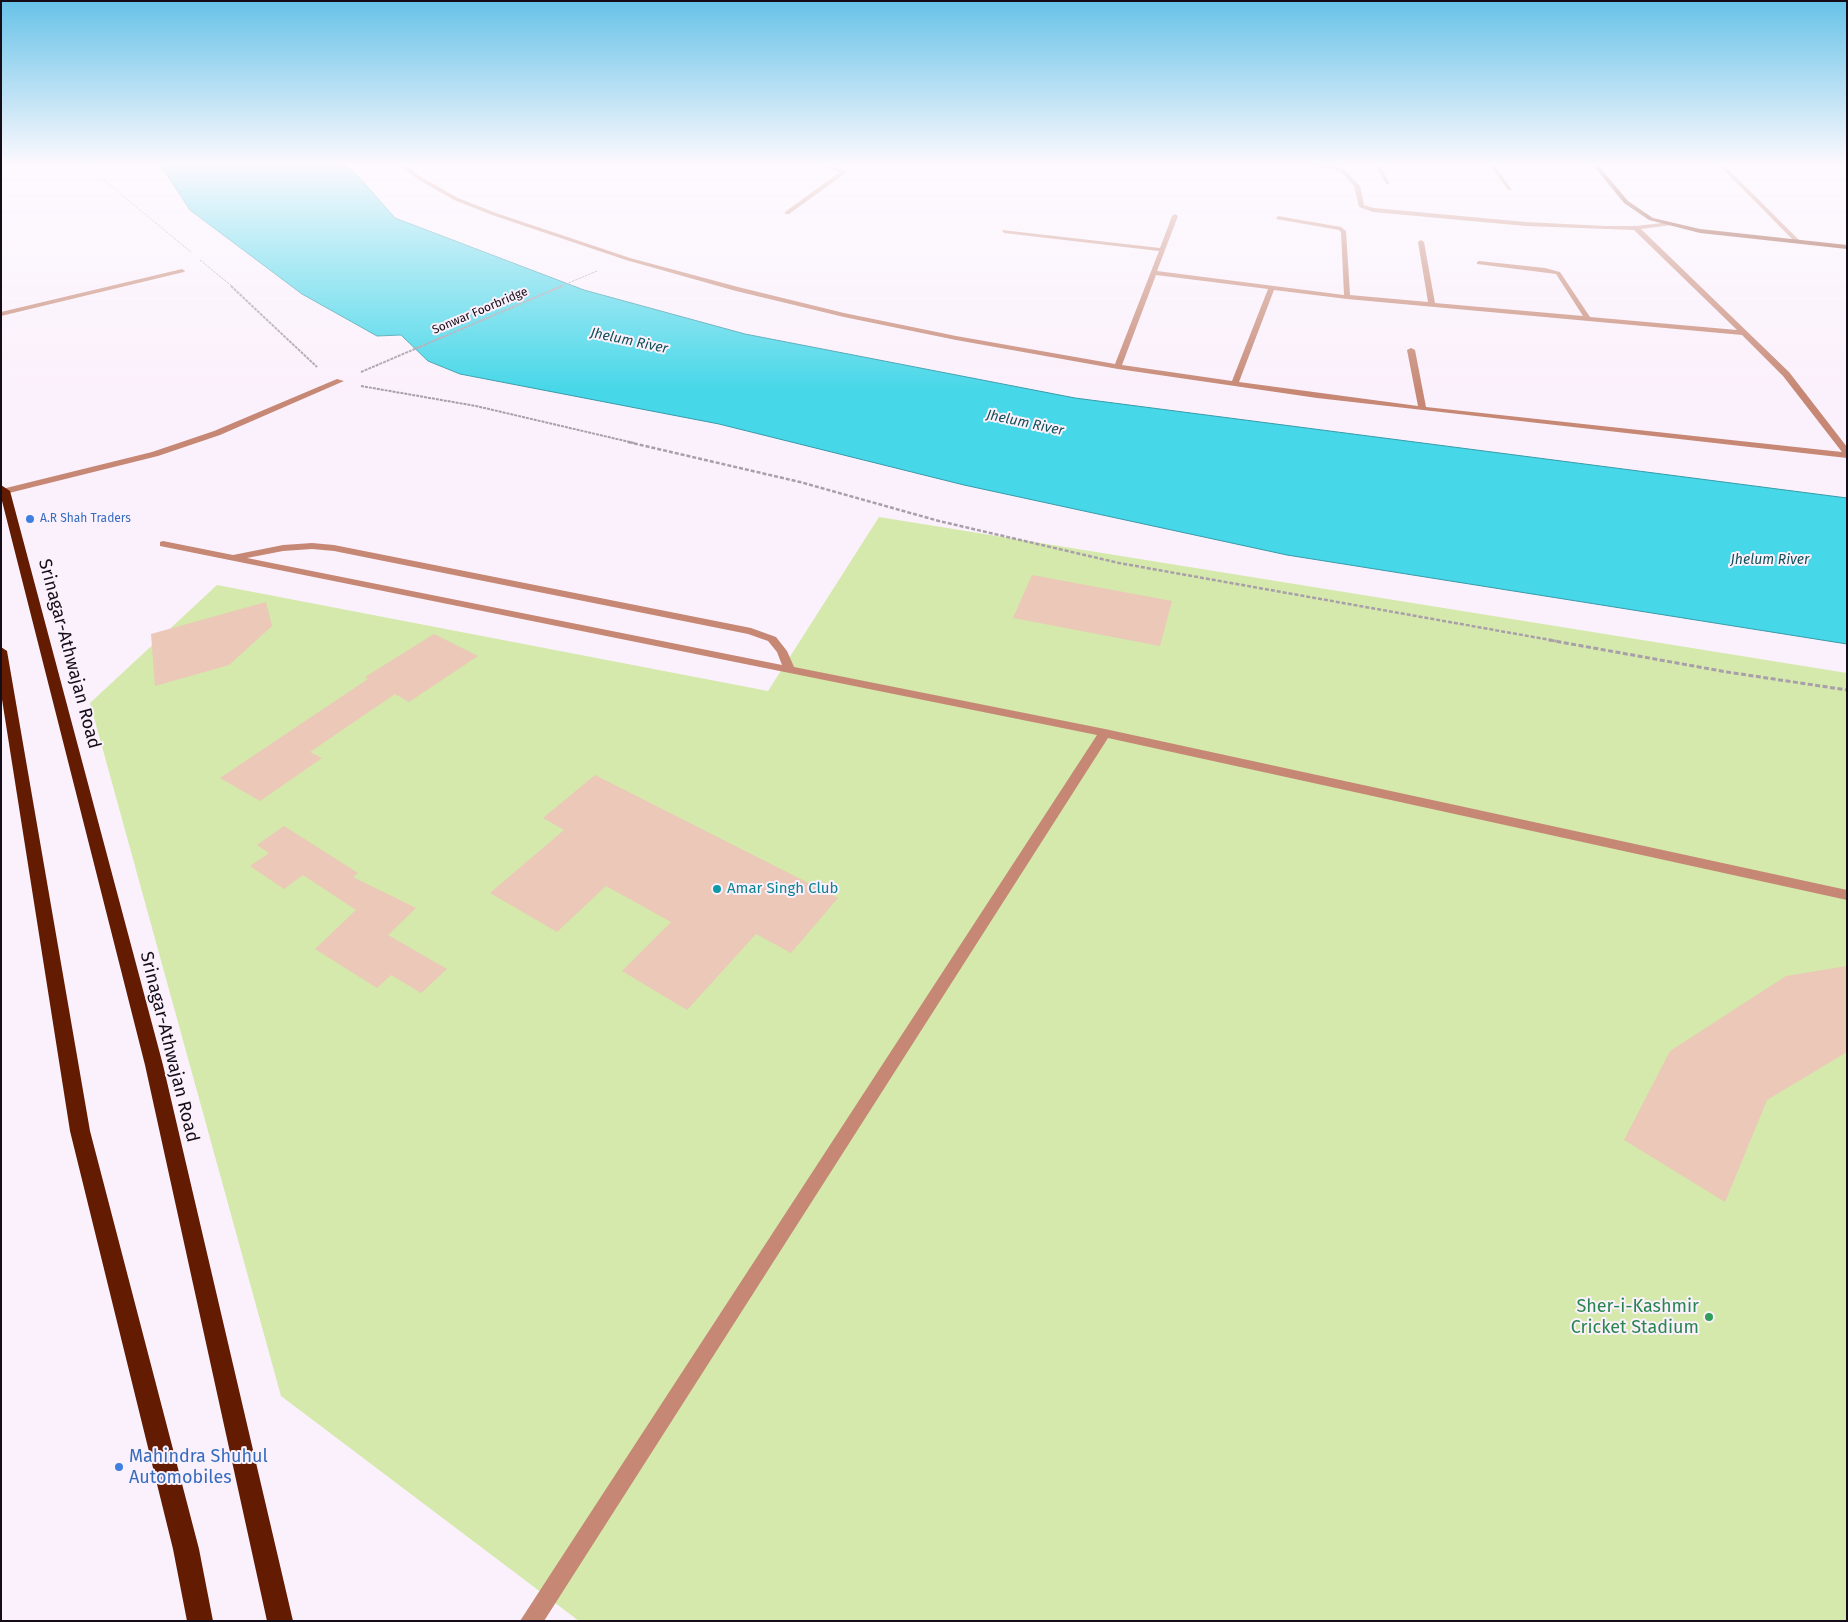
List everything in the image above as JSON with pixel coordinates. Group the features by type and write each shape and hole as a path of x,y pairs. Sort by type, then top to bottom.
{"highway":[{"name":"Srinagar-Athwajan Road","path":"3,489 154,1065 280,1621"},
{"path":"1,651 6,707 80,1131 186,1549 200,1621"}],"main road":[{"path":"1777,240 1847,247"}],"street":[{"path":"571,240 628,259 736,289 844,315 1118,367 1234,385 1422,410 1847,454"},
{"path":"1081,240 1163,250"},
{"path":"1118,367 1167,240"},
{"path":"1344,240 1347,297"},
{"path":"1648,240 1786,374 1847,454"},
{"path":"1421,242 1432,305"},
{"path":"1479,263 1558,273 1587,318"},
{"path":"1,314 182,271"},
{"path":"1155,273 1347,297 1742,333"},
{"path":"1234,385 1272,287"},
{"path":"1411,350 1422,410"},
{"path":"3,489 83,473 155,454 217,433 340,381"},
{"path":"163,544 1105,733 1847,895"},
{"path":"228,558 283,548 312,546 334,548 751,630 772,639 782,651 790,671"},
{"path":"531,1621 1105,733"}],"path":[{"path":"176,240 191,252"},
{"path":"199,258 240,293 322,372 340,381 476,406 800,482 939,520 1119,563 1727,672 1847,690"},
{"name":"Sonwar Foorbridge","path":"364,371 604,268"}],"green space":[{"path":"879,517 1847,673 1847,1621 579,1621 281,1396 90,703 217,585 768,691"}],"water":[{"name":"Jhelum River","path":"230,240 452,240 584,290 745,334 1075,398 1847,498 1847,644 1287,555 964,485 719,424 460,374 428,361 401,335 377,336 302,294"}],"building":[{"path":"1032,575 1172,601 1160,646 1013,618"},
{"path":"266,602 272,626 229,665 155,686 151,634"},
{"path":"434,634 478,656 409,702 395,694 310,752 322,758 260,801 220,778 368,679 365,677"},
{"name":"Amar Singh Club","path":"595,775 838,898 791,953 756,934 687,1010 622,971 671,922 606,886 557,932 490,893 564,830 543,818"},
{"path":"284,826 358,873 353,877 416,908 388,935 447,969 421,993 391,975 377,988 315,949 356,910 303,875 284,889 250,866 269,853 257,845"},
{"path":"1847,966 1847,1052 1767,1100 1725,1202 1624,1140 1670,1051 1786,976"}],"place":[{"name":"A.R Shah Traders","path":"30,519"},
{"name":"Amar Singh Club","path":"717,889"},
{"name":"Sher-i-Kashmir Cricket Stadium","path":"1709,1317"},
{"name":"Mahindra Shuhul Automobiles","path":"119,1467"}]}
